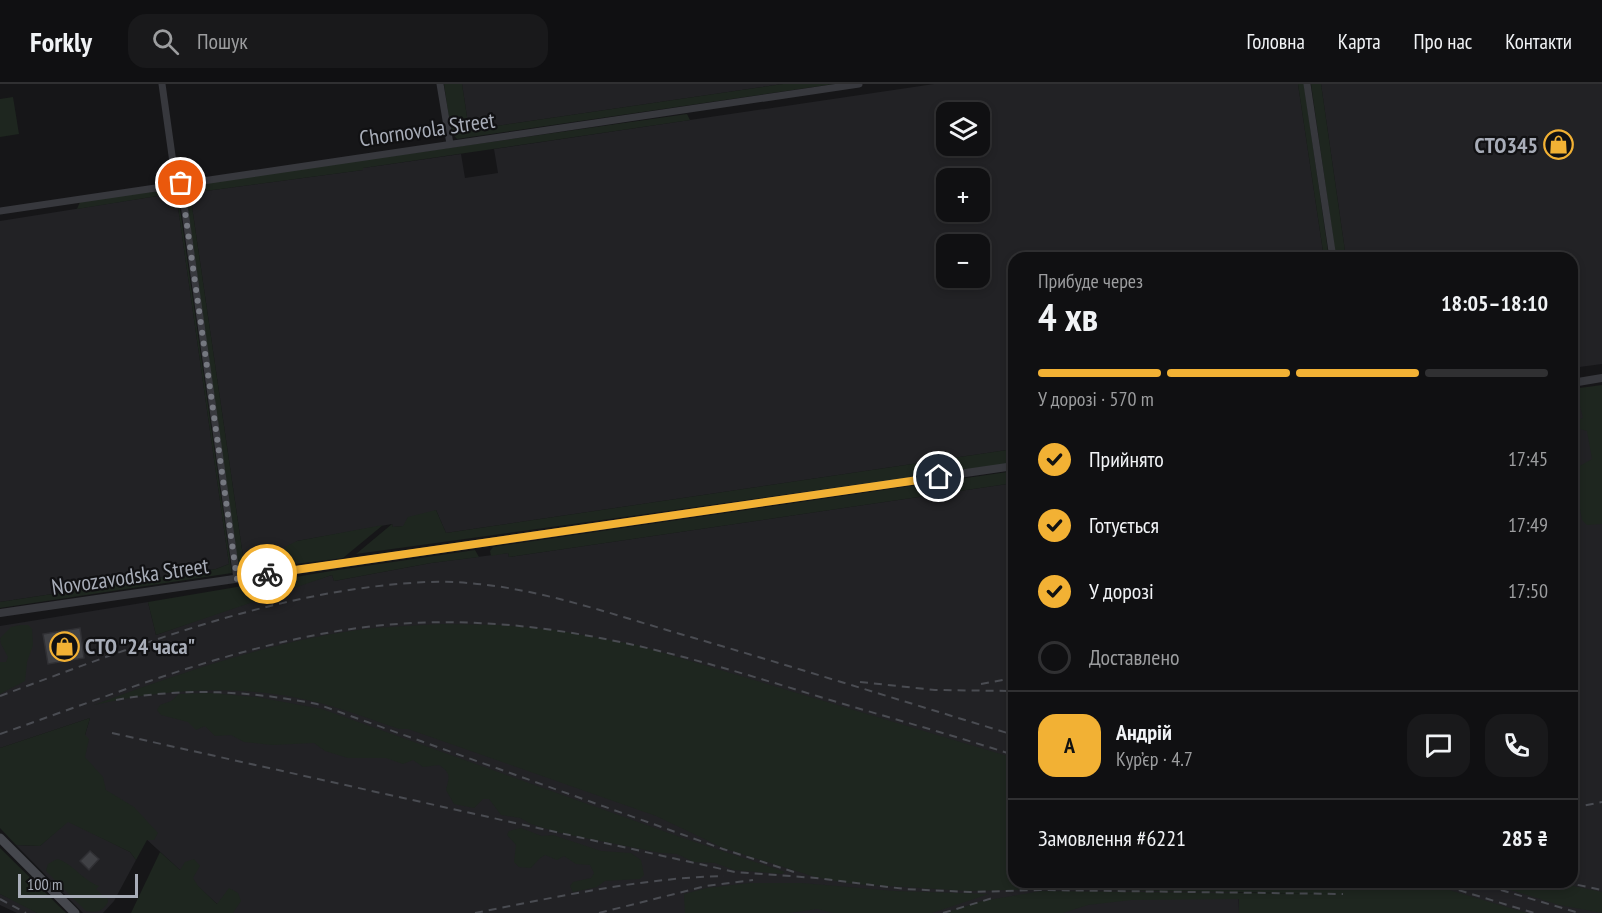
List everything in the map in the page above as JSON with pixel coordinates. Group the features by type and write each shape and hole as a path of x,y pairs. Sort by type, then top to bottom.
{"main road":[{"path":"0,838 75,913"}],"street":[{"path":"162,84 237,579"},
{"path":"440,84 450,144"},
{"name":"Chornovola Street","path":"0,211 860,84"},
{"path":"1307,84 1332,252"},
{"path":"1578,382 1602,378"},
{"name":"Novozavodska Street","path":"0,613 1008,467"}],"shaded area":[{"path":"444,84 462,84 469,130 783,84 834,84 457,139 451,132"},
{"path":"462,84 783,84 469,130"},
{"path":"934,84 1298,84 1323,252 1008,252 1008,450 446,533 436,510 404,526 393,527 392,524 297,541 282,557 244,563 190,193 363,170 363,168 461,154 465,178 498,173 494,149"},
{"path":"1298,84 1304,84 1328,252 1323,252"},
{"path":"1311,84 1321,84 1345,252 1335,252"},
{"path":"1321,84 1602,84 1602,364 1578,367 1578,252 1345,252"},
{"path":"13,97 19,134 0,137 0,99"},
{"path":"687,114 690,120 363,168 363,170 190,193 244,563 282,557 285,547 297,541 383,525 343,558 239,571 185,187"},
{"path":"177,187 232,573 0,608 0,602 216,569 229,564 176,193 77,209 80,202"},
{"path":"176,193 229,564 216,569 0,602 0,221"},
{"path":"1602,385 1602,524 1587,525 1582,520 1578,497 1578,467 1592,459 1587,431 1578,429 1578,419 1583,418 1580,406 1578,406 1578,388"},
{"path":"1602,403 1602,913 1512,913 1431,888 1578,888 1578,406"},
{"path":"1008,450 1008,464 356,554 392,524 393,527 403,526 408,517 436,510 446,533"},
{"path":"1008,472 1008,484 509,557 508,553 491,556 490,551 493,547"},
{"path":"1008,484 1008,763 251,670 1008,880 1008,888 1238,888 1239,913 227,913 74,773 90,718 0,748 0,691 8,662 0,662 0,626 148,602 156,635 332,575 334,581 431,563 508,553 509,557"},
{"path":"475,550 479,557 431,563 334,581 332,575 156,635 148,602 331,571"},
{"path":"442,624 499,625 555,630 637,645 1008,756 1008,888 1442,888 1527,913 1239,913 1239,899 1131,900 1088,905 1063,913 945,913 982,901 1041,891 1344,894 1040,889 970,891 854,884 815,877 723,848 656,816 408,729 399,729 316,702 260,692 205,690 150,695 94,705 212,664 271,647 332,634 387,627"},
{"path":"28,625 32,629 33,645 27,662 25,681 0,694 0,662 6,662 8,657 0,638 11,627"},
{"path":"209,693 257,697 322,709 680,837 785,872 782,874 734,870 715,863 694,862 677,854 661,853 560,833 520,818 501,815 489,799 483,799 474,808 454,804 446,790 448,773 439,765 423,767 413,760 403,764 386,758 348,758 325,751 314,743 272,745 244,742 231,735 215,736 205,726 196,730 188,722 161,715 157,710 160,705 171,701 179,694"},
{"path":"90,718 85,735 89,739 85,757 103,777 106,790 134,807 158,833 154,840 147,840 136,860 130,852 68,822 40,846 16,845 0,828 0,748"},
{"path":"68,821 130,852 136,860 114,901 103,913 83,913 16,845 40,846"},
{"path":"521,828 542,836 553,835 601,851 631,853 641,860 644,875 640,879 605,881 597,887 573,892 570,886 573,882 591,878 594,873 590,865 576,864 564,856 557,860 545,855 531,868 519,867 514,862 516,845 507,835 509,831"},
{"path":"0,848 66,913 37,913 0,894"},
{"path":"160,852 180,870 185,862 194,859 200,866 193,878 217,904 229,888 238,893 241,901 233,913 131,913"},
{"path":"57,859 99,886 96,889 104,897 107,895 108,902 102,909 86,911 46,871 48,864"},
{"path":"750,883 802,883 895,891 989,894 932,913 834,913 817,909 789,913 685,913 684,894 707,888"},
{"path":"1578,887 1602,892 1602,913 1559,905 1504,888"},
{"path":"0,894 37,913 17,913 0,905"}],"building":[{"name":"СТО \"24 часа\"","path":"80,628 84,658 48,664 43,634"},
{"path":"90,851 99,859 89,870 80,861"}],"railway":[{"path":"0,696 157,639 263,608 372,587 458,582 520,590 581,605 1008,733"},
{"path":"0,734 164,676 247,651 332,632 396,624 458,622 518,626 578,634 638,646 757,678 1008,753"},
{"path":"981,684 1008,679"},
{"path":"860,682 935,690 1008,691"},
{"path":"116,700 167,693 217,692 267,696 317,704 723,849 794,872"},
{"path":"112,733 735,872 816,878 905,889 970,892 1040,890 1343,894"},
{"path":"1578,807 1602,802"},
{"path":"475,913 630,884 724,876"},
{"path":"599,913 706,886 753,880"},
{"path":"1578,885 1602,890"},
{"path":"1452,888 1534,913"},
{"path":"1494,888 1579,913"},
{"path":"943,913 996,897"},
{"path":"0,899 26,913"}],"way so far":[{"path":"181,183 237,579 267,574"}],"place":[{"name":"СТО345","path":"1559,145"},
{"name":"СТО \"24 часа\"","path":"64,646"}],"route":[{"path":"267,574 939,477"}]}
